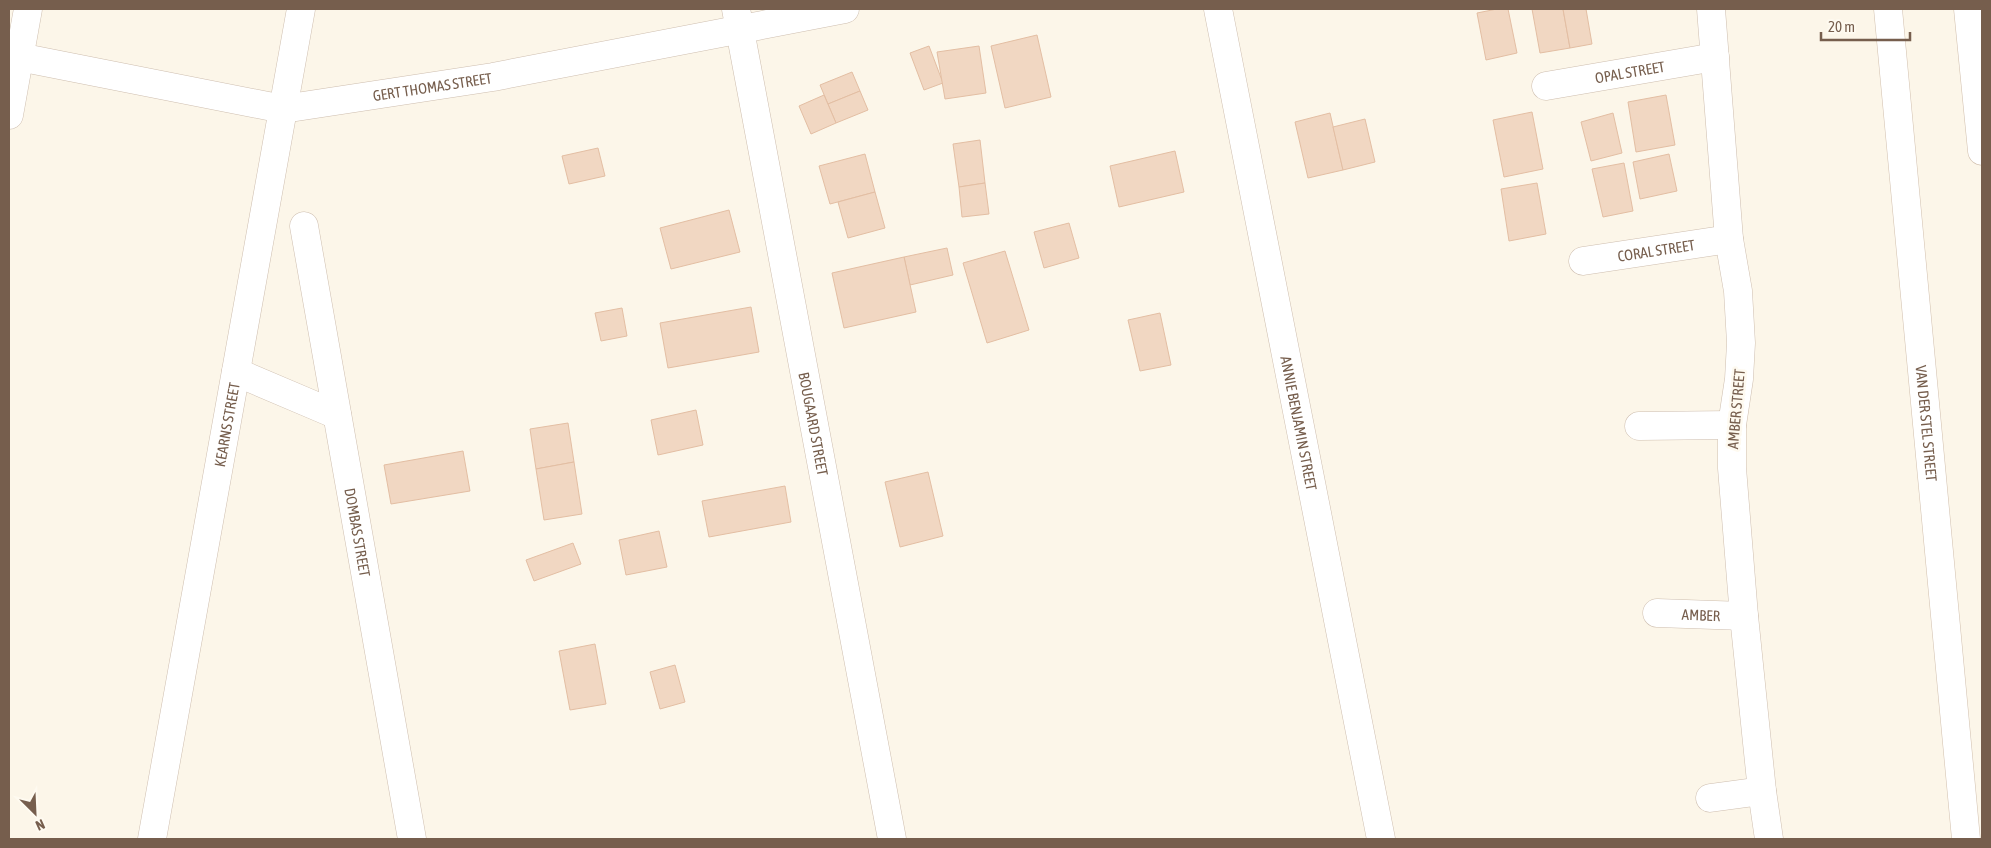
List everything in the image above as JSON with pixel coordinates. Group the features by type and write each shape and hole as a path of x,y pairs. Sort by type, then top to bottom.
{"street":[{"path":"9,115 28,9"},
{"name":"KEARNS STREET","path":"152,839 301,9"},
{"name":"GERT THOMAS STREET","path":"19,57 283,110 493,77 738,18 845,9"},
{"name":"ANNIE BENJAMIN STREET","path":"1218,9 1381,839"},
{"name":"AMBER STREET","path":"1712,9 1729,239 1738,291 1741,343 1739,379 1732,425 1732,468 1744,616 1762,791 1769,839"},
{"name":"VAN DER STEL STREET","path":"1888,9 1966,839"},
{"path":"1968,9 1982,151"},
{"name":"BOUGAARD STREET","path":"738,18 892,839"},
{"name":"OPAL STREET","path":"1546,86 1715,57"},
{"name":"DOMBAS STREET","path":"304,226 412,839"},
{"name":"CORAL STREET","path":"1583,262 1729,239"},
{"path":"236,372 337,415"},
{"path":"1639,426 1732,425"},
{"name":"AMBER","path":"1656,613 1744,616"},
{"path":"1710,798 1762,791"}],"building":[{"path":"1508,9 1517,53 1486,60 1477,13"},
{"path":"1532,9 1563,9 1570,48 1540,53"},
{"path":"1563,9 1586,9 1592,44 1570,48"},
{"path":"1037,35 1051,97 1005,108 991,46"},
{"path":"929,46 943,83 924,90 910,53"},
{"path":"979,46 986,93 945,99 937,52"},
{"path":"852,72 860,91 828,104 820,85"},
{"path":"860,91 868,110 836,123 828,104"},
{"path":"824,95 836,123 811,134 799,106"},
{"path":"1666,95 1675,145 1636,152 1628,102"},
{"path":"1532,112 1543,169 1504,177 1493,120"},
{"path":"1330,113 1343,170 1308,178 1295,122"},
{"path":"1613,113 1622,153 1591,161 1581,122"},
{"path":"1365,119 1375,162 1343,170 1333,127"},
{"path":"980,140 985,183 959,187 953,144"},
{"path":"598,148 605,176 569,184 562,156"},
{"path":"1175,151 1184,192 1119,207 1110,166"},
{"path":"865,154 875,192 830,204 819,166"},
{"path":"1669,154 1677,191 1640,199 1633,162"},
{"path":"1624,163 1633,211 1603,217 1592,169"},
{"path":"985,183 989,214 962,217 959,187"},
{"path":"1537,183 1546,234 1509,241 1501,189"},
{"path":"875,192 885,228 848,238 838,202"},
{"path":"729,210 740,252 671,269 660,228"},
{"path":"1069,223 1079,258 1044,268 1034,232"},
{"path":"947,248 953,275 910,285 904,257"},
{"path":"1005,251 1029,330 987,343 963,263"},
{"path":"904,257 916,312 844,328 832,273"},
{"path":"751,307 759,352 668,368 660,323"},
{"path":"622,308 627,336 601,341 595,313"},
{"path":"1160,313 1171,365 1140,371 1128,320"},
{"path":"696,410 703,445 658,455 651,420"},
{"path":"568,423 574,462 536,469 530,429"},
{"path":"463,451 470,491 391,504 384,465"},
{"path":"574,462 582,514 544,520 536,469"},
{"path":"928,472 943,536 900,547 885,482"},
{"path":"785,486 791,522 709,537 702,501"},
{"path":"659,531 667,567 626,575 619,540"},
{"path":"573,543 581,564 534,581 526,560"},
{"path":"595,644 606,704 570,710 559,651"},
{"path":"675,665 685,702 660,709 650,672"}]}
